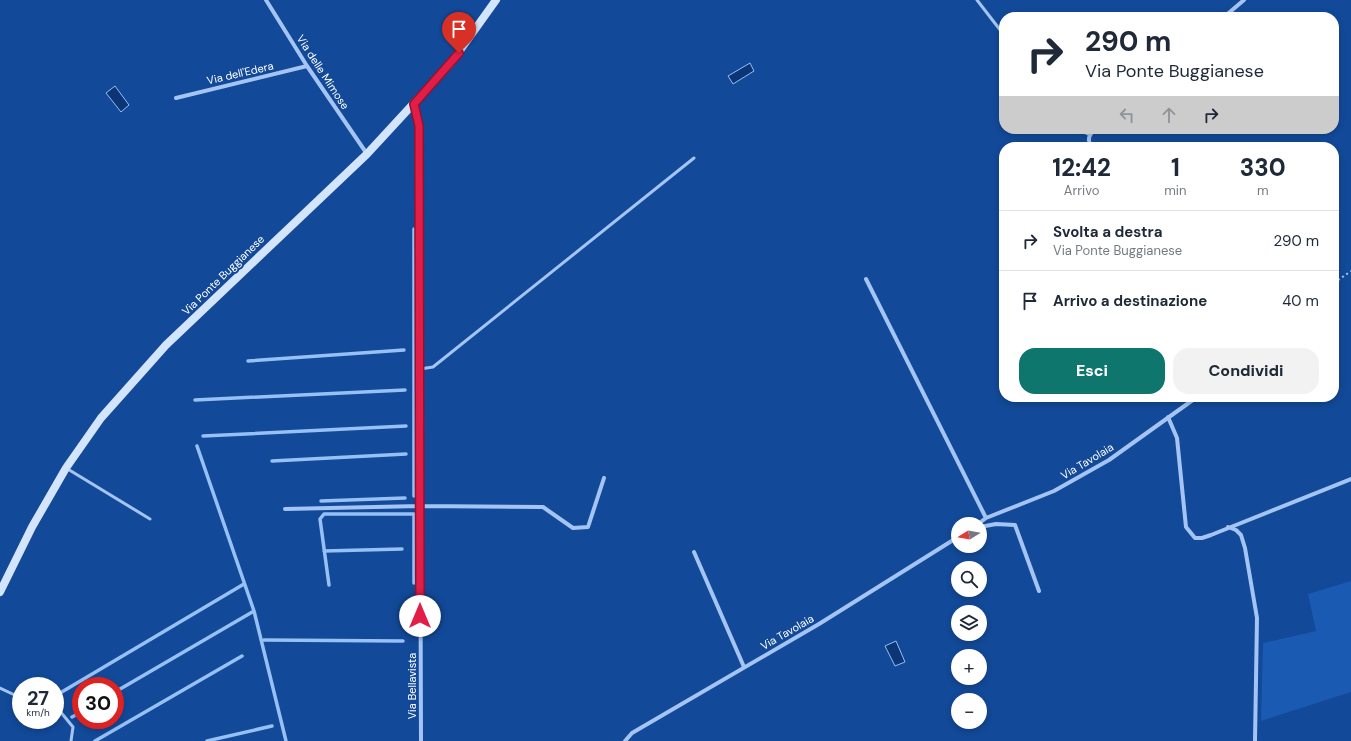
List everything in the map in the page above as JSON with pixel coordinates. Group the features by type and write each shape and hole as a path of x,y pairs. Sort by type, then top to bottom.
{"main road":[{"name":"Via Ponte Buggianese","path":"0,592 32,527 66,468 101,418 166,345 367,154 451,63 496,0"}],"street":[{"name":"Via delle Mimose","path":"266,0 307,66 367,154"},
{"path":"1230,12 1244,0"},
{"name":"Via dell'Edera","path":"176,98 307,66"},
{"name":"Via Bellavista","path":"414,104 419,126 421,741"},
{"path":"1089,142 1090,135"},
{"path":"866,279 985,517"},
{"name":"Via Tavolaia","path":"987,518 1054,491 1109,460 1190,402"},
{"path":"1168,417 1177,438 1186,527 1195,538 1202,538 1351,479"},
{"path":"285,509 420,506 543,507 573,528 588,527 604,478"},
{"path":"987,526 996,524 1015,525 1039,590"},
{"path":"1228,527 1236,530 1240,535 1245,548 1257,618 1255,741"},
{"name":"Via Tavolaia","path":"625,741 632,733 819,624 951,541"},
{"path":"694,552 744,667"}],"lane":[{"path":"977,0 999,29"},
{"path":"420,369 433,367 694,158"},
{"path":"66,468 150,519"},
{"path":"0,688 12,694"},
{"path":"64,716 73,727 70,741"}],"path":[{"path":"1339,279 1351,271"}],"shaded area":[{"path":"750,63 754,71 733,84 728,76"},
{"path":"115,86 129,105 121,112 106,93"},
{"path":"1351,581 1351,692 1261,721 1263,643 1316,631 1308,594"},
{"path":"896,641 905,662 895,666 885,646"}],"waterway":[{"path":"414,229 414,496"},
{"path":"248,361 404,350"},
{"path":"195,400 405,390"},
{"path":"203,436 406,426"},
{"path":"197,446 254,611 286,741"},
{"path":"272,461 406,454"},
{"path":"321,501 405,498"},
{"path":"329,585 320,519 324,514 414,514 414,583"},
{"path":"324,551 402,549"},
{"path":"64,691 244,584"},
{"path":"124,687 254,611"},
{"path":"264,640 403,641"},
{"path":"95,741 242,656"},
{"path":"207,741 272,726"}],"route":[{"path":"420,616 419,126 414,104 459,53"}]}
